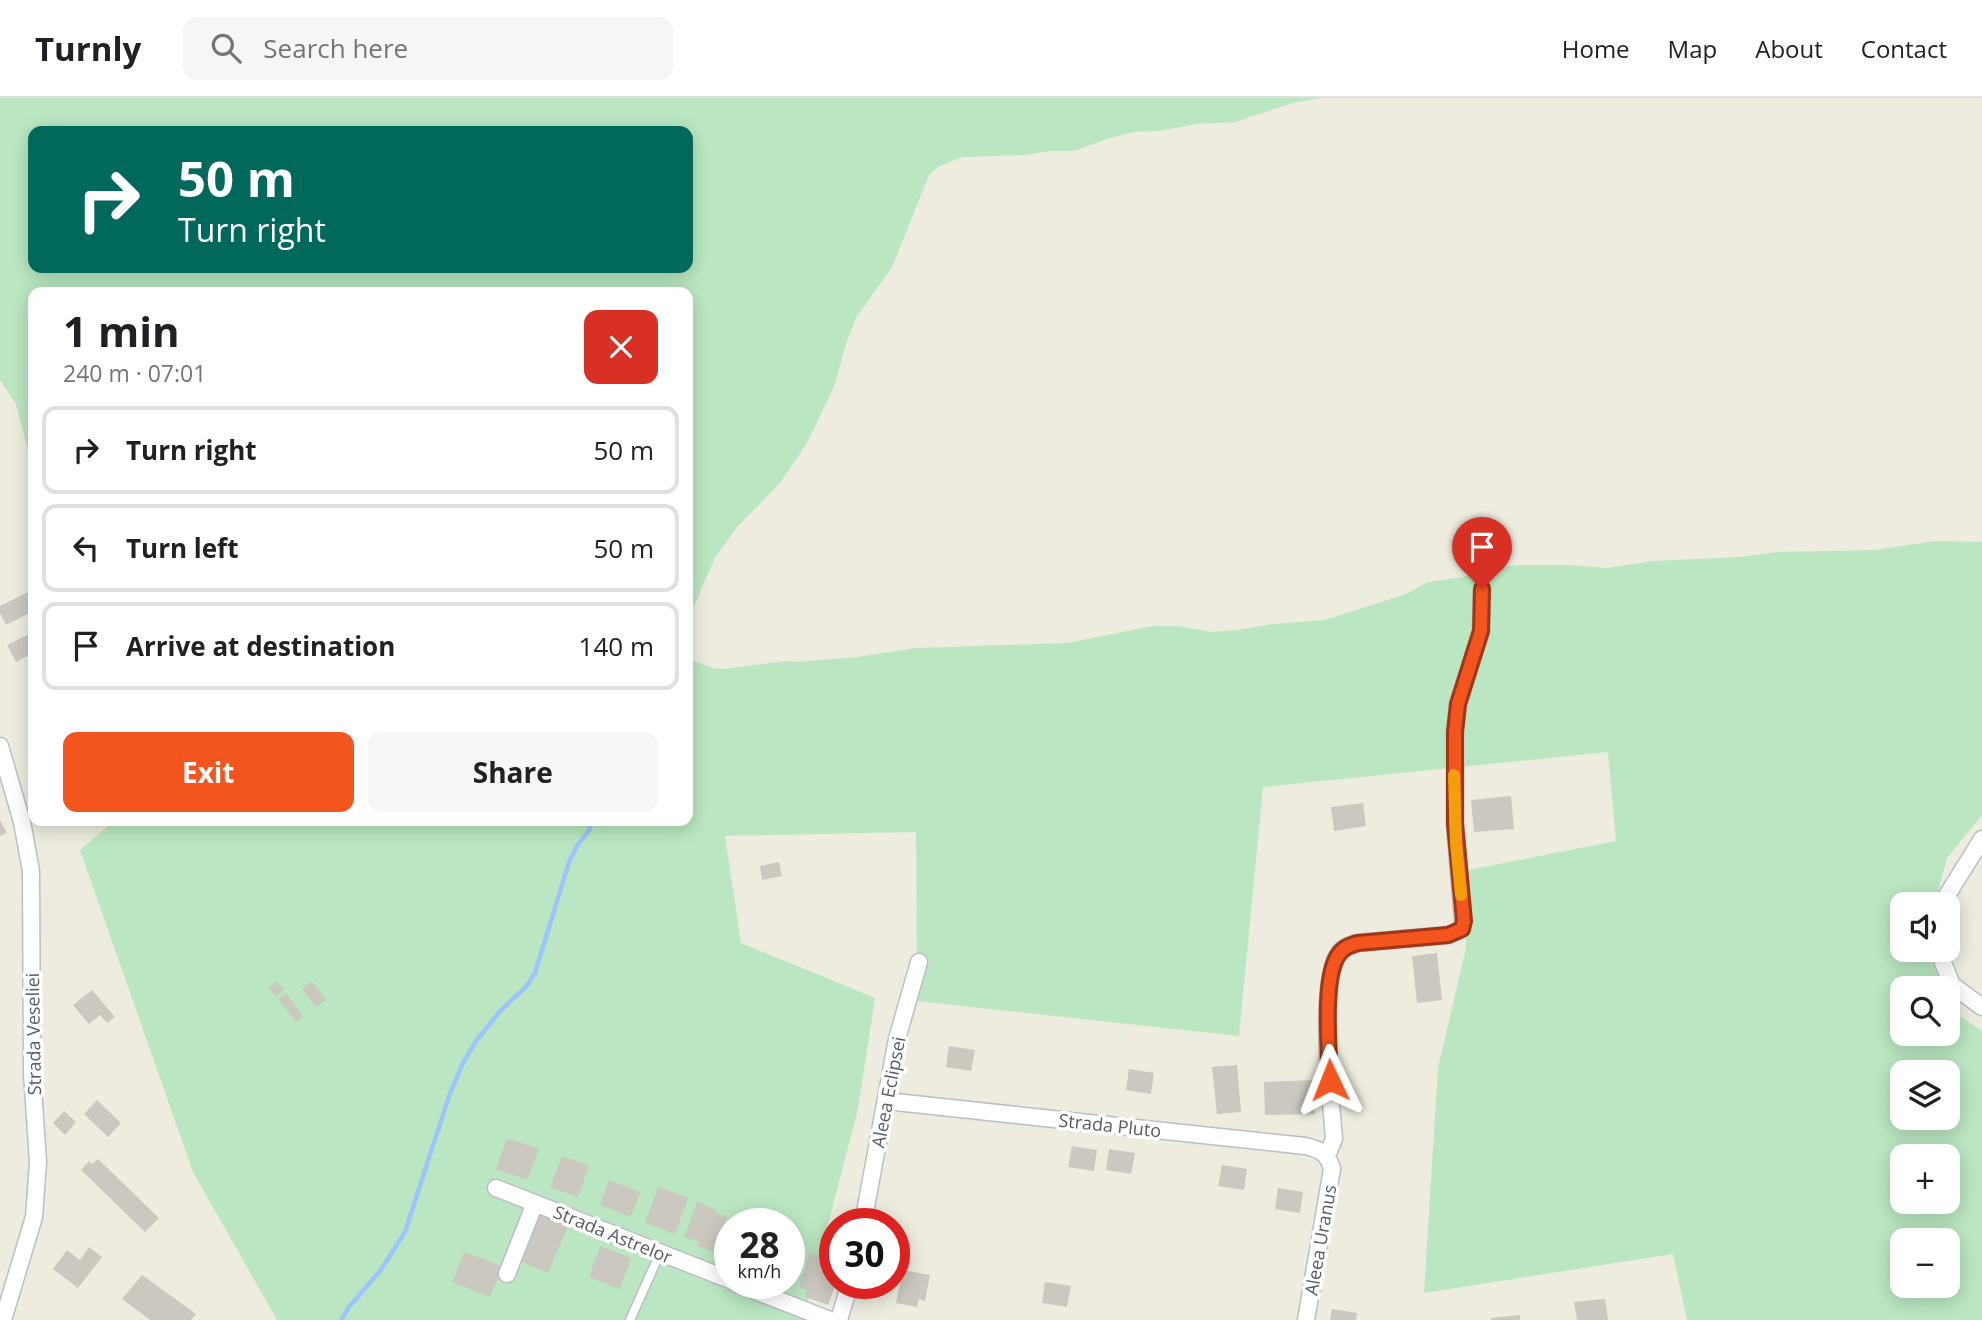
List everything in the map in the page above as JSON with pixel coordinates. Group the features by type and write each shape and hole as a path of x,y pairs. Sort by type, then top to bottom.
{"street":[{"name":"Aleea Uranus","path":"1306,1320 1332,1169 1327,1157 1334,1139 1328,1000 1331,974 1339,954 1347,947 1358,943 1448,935 1462,929 1464,921 1455,824 1455,732 1458,704 1481,631 1482,589"},
{"name":"Strada Veseliei","path":"0,746 22,822 31,871 32,1073 38,1162 34,1217 3,1320"},
{"path":"1949,892 1982,839"},
{"name":"Aleea Eclipsei","path":"866,1208 897,1039 919,962"},
{"path":"1943,962 1952,985 1982,1007"},
{"name":"Strada Pluto","path":"886,1101 1304,1146 1327,1157"},
{"name":"Strada Astrelor","path":"496,1188 714,1274"},
{"path":"507,1274 534,1203"},
{"path":"777,1299 830,1320"},
{"path":"839,1320 845,1299"}],"lane":[{"path":"630,1320 660,1253"}],"green space":[{"path":"0,98 1322,98 1296,102 1235,122 1135,132 1074,151 962,157 938,167 929,175 892,267 856,318 834,387 807,443 780,483 737,527 715,558 693,608 693,287 28,287 28,451 16,404 0,380"},
{"path":"1935,541 1982,542 1982,815 1947,858 1938,892 1890,892 1890,962 1935,962 1939,976 1890,976 1890,1046 1960,1046 1960,1016 1982,1031 1982,1320 1687,1320 1673,1254 1424,1293 1438,1068 1466,948 1468,870 1616,841 1608,752 1263,787 1239,1036 917,1001 916,832 725,836 741,943 875,998 858,1109 832,1208 819,1208 819,1259 803,1320 277,1320 193,1172 80,850 108,826 693,826 693,661 725,669 785,661 857,657 916,648 1067,643 1153,626 1177,626 1213,632 1237,630 1325,620 1406,594 1428,582 1463,577 1497,567 1570,565 1607,568 1653,561 1740,557 1777,552 1875,550"}],"building":[{"path":"28,592 28,614 6,625 0,613 0,606"},
{"path":"28,634 28,656 16,662 7,645"},
{"path":"1511,796 1514,829 1474,832 1471,800"},
{"path":"1363,803 1366,826 1334,831 1331,807"},
{"path":"0,820 7,833 0,836"},
{"path":"779,862 782,876 762,880 760,866"},
{"path":"1437,953 1442,1000 1417,1003 1412,956"},
{"path":"277,981 284,990 276,997 269,988"},
{"path":"312,981 326,1000 316,1007 302,989"},
{"path":"92,990 115,1017 107,1023 100,1015 89,1024 73,1005"},
{"path":"286,993 303,1017 296,1022 278,999"},
{"path":"949,1046 975,1050 971,1071 946,1067"},
{"path":"1237,1065 1241,1112 1217,1114 1212,1067"},
{"path":"1129,1069 1154,1073 1151,1094 1126,1090"},
{"path":"1313,1080 1315,1114 1265,1115 1264,1082"},
{"path":"97,1100 121,1123 108,1137 84,1114"},
{"path":"64,1111 76,1122 65,1135 53,1123"},
{"path":"507,1138 539,1149 527,1180 496,1169"},
{"path":"1072,1146 1097,1150 1094,1171 1068,1167"},
{"path":"1109,1149 1135,1153 1131,1174 1106,1170"},
{"path":"562,1156 589,1166 578,1197 550,1187"},
{"path":"98,1159 159,1218 145,1232 81,1170 89,1161 92,1164"},
{"path":"1222,1165 1247,1169 1244,1190 1218,1186"},
{"path":"609,1180 640,1192 631,1217 600,1205"},
{"path":"658,1187 688,1198 675,1234 645,1223"},
{"path":"1278,1188 1303,1192 1300,1213 1275,1209"},
{"path":"697,1202 714,1208 714,1252 697,1246 699,1242 684,1237"},
{"path":"537,1213 568,1226 548,1273 517,1260"},
{"path":"600,1246 631,1258 620,1289 589,1277"},
{"path":"89,1247 102,1257 78,1288 53,1269 67,1250 80,1260"},
{"path":"464,1252 503,1266 490,1297 452,1282"},
{"path":"810,1253 819,1256 819,1299 830,1299 828,1305 805,1297 805,1268"},
{"path":"910,1271 930,1275 925,1301 919,1299 917,1307 896,1303 897,1299 910,1299"},
{"path":"142,1275 196,1314 191,1320 150,1320 122,1299"},
{"path":"1045,1282 1071,1286 1067,1307 1042,1303"},
{"path":"1605,1299 1608,1320 1577,1320 1574,1302"},
{"path":"1332,1309 1357,1313 1356,1320 1330,1320"},
{"path":"1520,1315 1520,1320 1491,1320 1491,1318"}],"waterway":[{"path":"341,1320 380,1271 405,1232 449,1096 463,1063 476,1041 501,1010 526,987 535,973 569,862 590,826"}],"slow traffic":[{"path":"1454,775 1461,895"}],"route":[{"path":"1330,1080 1328,1000 1331,974 1339,954 1358,943 1448,935 1462,929 1464,921 1455,824 1455,732 1458,704 1481,631 1482,589"}]}
